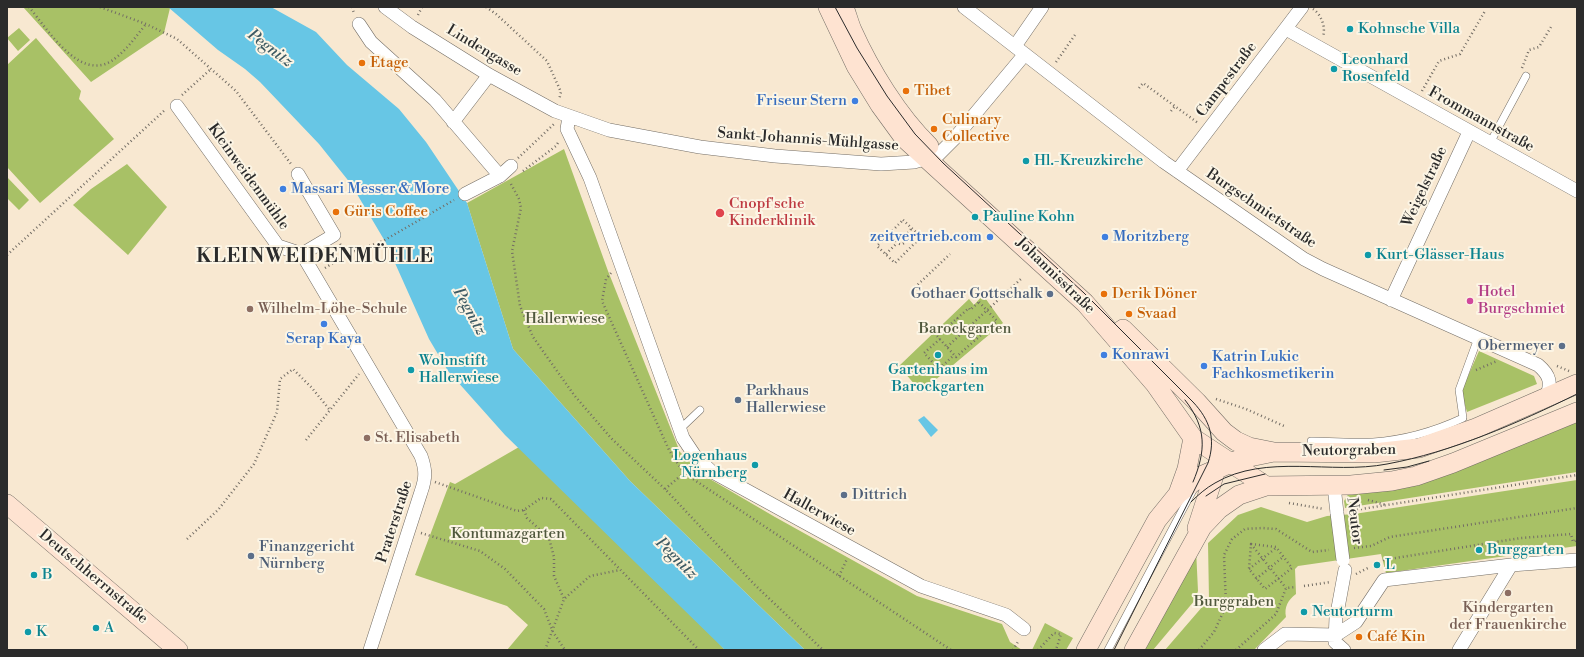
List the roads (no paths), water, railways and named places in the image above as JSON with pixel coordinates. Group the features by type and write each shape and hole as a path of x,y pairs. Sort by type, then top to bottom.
{"main road":[{"name":"Johannisstraße","path":"828,7 856,66 880,105 904,138 932,157 1091,297 1197,402 1218,426 1242,444 1256,449 1274,452"},
{"name":"Johannisstraße","path":"844,7 862,50 887,92 932,157 999,223 1086,303 1159,389 1193,438 1217,466"},
{"name":"Neutorgraben","path":"1086,650 1157,520 1178,494 1217,466 1274,452 1374,453 1411,449 1446,440 1577,384"},
{"name":"Neutorgraben","path":"1134,650 1202,527 1222,506 1245,492 1266,486 1334,486 1387,482 1422,474 1577,412"},
{"path":"1218,426 1221,440 1217,466 1266,486"},
{"path":"1178,494 1187,469 1193,438"},
{"name":"Neutorgraben","path":"1190,548 1217,466"},
{"name":"Deutschherrnstraße","path":"7,504 178,650"}],"street":[{"name":"Lindengasse","path":"385,7 412,27 568,123"},
{"name":"Burgschmietstraße","path":"964,7 1177,172 1304,259 1391,300 1514,353 1538,365 1547,373 1550,383 1546,398"},
{"path":"932,157 954,139 1020,50 1042,7"},
{"name":"Campestraße","path":"1177,172 1302,7"},
{"path":"359,24 371,42 435,100 500,176"},
{"name":"Frommannstraße","path":"1286,29 1577,191"},
{"path":"453,122 489,75"},
{"name":"Kleinweidenmühle","path":"176,103 278,246 302,254"},
{"name":"Sankt-Johannis-Mühlgasse","path":"568,123 715,149 775,156 881,164 900,164 932,157"},
{"name":"Hallerwiese","path":"568,123 590,178 683,438 696,456 711,472 852,550 921,586 1006,615 1024,629"},
{"name":"Weigelstraße","path":"1391,300 1469,132"},
{"path":"465,194 500,176 514,172"},
{"path":"298,174 334,235 302,254"},
{"name":"Praterstraße","path":"302,254 368,364 421,456 426,468 425,479 370,650"},
{"name":"Neutor","path":"1334,486 1344,570 1337,612 1336,635"},
{"path":"1264,650 1285,634 1336,635 1356,622 1384,580 1511,565 1577,560"},
{"path":"1459,650 1511,565"},
{"path":"1336,635 1335,642 1344,650"}],"lane":[{"path":"1490,143 1525,78"},
{"name":"Neutorgraben","path":"1311,441 1373,442 1393,440 1428,432 1463,418 1459,390 1478,338"},
{"path":"680,429 700,410"},
{"path":"1108,650 1170,531 1217,466"}],"water":[{"name":"Pegnitz","path":"168,7 271,7 316,32 347,65 399,109 426,142 467,203 513,349 630,481 805,650 725,650 505,435 448,371 429,339 386,243 351,184 319,144 260,82 245,69 218,50"},
{"path":"924,416 938,430 931,437 918,420"}],"tram line":[{"path":"835,7 857,48 887,96 915,134 943,163 1084,293 1193,402 1204,416 1210,430 1211,438 1208,463 1114,650"},
{"path":"1191,502 1208,487 1215,483 1235,474 1256,469 1299,466 1366,467 1411,459 1460,444 1508,426 1577,394"},
{"path":"1185,400 1197,420 1201,430 1202,440 1200,460 1193,482"},
{"path":"1384,470 1407,467 1429,461"},
{"path":"1206,496 1224,484 1265,474"}],"place":[{"name":"Kohnsche Villa","path":"1350,29"},
{"name":"Etage","path":"362,63"},
{"name":"Leonhard Rosenfeld","path":"1334,69"},
{"name":"Tibet","path":"906,91"},
{"name":"Friseur Stern","path":"855,101"},
{"name":"Culinary Collective","path":"934,129"},
{"name":"Hl.-Kreuzkirche","path":"1026,161"},
{"name":"Massari Messer & More","path":"283,189"},
{"name":"Güris Coffee","path":"336,212"},
{"name":"Cnopf'sche Kinderklinik","path":"720,213"},
{"name":"Pauline Kohn","path":"975,217"},
{"name":"zeitvertrieb.com","path":"990,237"},
{"name":"Moritzberg","path":"1105,237"},
{"name":"Kurt-Glässer-Haus","path":"1368,255"},
{"name":"Gothaer Gottschalk","path":"1050,294"},
{"name":"Derik Döner","path":"1104,294"},
{"name":"Hotel Burgschmiet","path":"1470,301"},
{"name":"Wilhelm-Löhe-Schule","path":"250,309"},
{"name":"Svaad","path":"1129,314"},
{"name":"Serap Kaya","path":"324,324"},
{"name":"Obermeyer","path":"1562,346"},
{"name":"Gartenhaus im Barockgarten","path":"938,355"},
{"name":"Konrawi","path":"1104,355"},
{"name":"Katrin Lukic Fachkosmetikerin","path":"1204,366"},
{"name":"Wohnstift Hallerwiese","path":"411,370"},
{"name":"Parkhaus Hallerwiese","path":"738,400"},
{"name":"St. Elisabeth","path":"367,438"},
{"name":"Logenhaus Nürnberg","path":"755,465"},
{"name":"Dittrich","path":"844,495"},
{"name":"Burggarten","path":"1479,550"},
{"name":"Finanzgericht Nürnberg","path":"251,556"},
{"name":"L","path":"1377,565"},
{"name":"B","path":"34,575"},
{"name":"Kindergarten der Frauenkirche","path":"1508,593"},
{"name":"Neutorturm","path":"1304,612"},
{"name":"A","path":"96,628"},
{"name":"K","path":"28,632"},
{"name":"Café Kin","path":"1359,637"}],"district":[{"name":"KLEINWEIDENMÜHLE","path":"315,257"}],"park label":[{"name":"Barockgarten","path":"965,329"},
{"name":"Kontumazgarten","path":"508,534"},
{"name":"Burggraben","path":"1234,602"}]}
